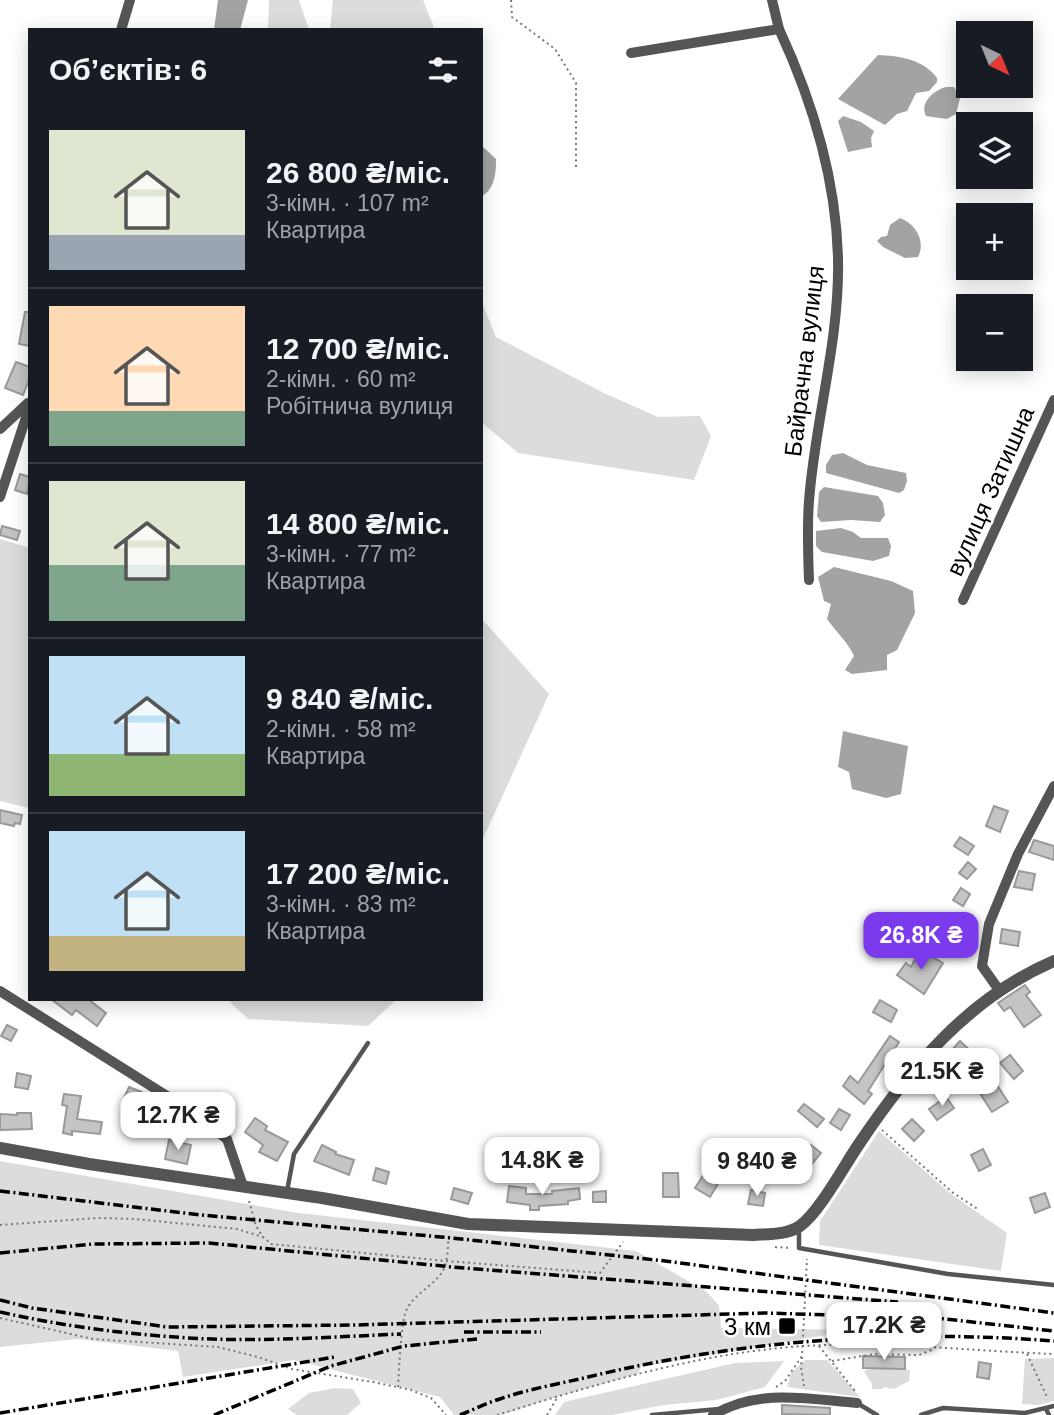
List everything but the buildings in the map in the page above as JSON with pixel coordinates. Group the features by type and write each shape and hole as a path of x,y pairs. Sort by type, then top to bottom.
{"street":[{"path":"122,28 130,0"},
{"name":"Байрачна вулиця","path":"772,0 779,29 793,59 828,166 838,258 834,321 808,501 809,580"},
{"path":"631,53 779,29"},
{"name":"вулиця Затишна","path":"963,600 1054,400"},
{"path":"0,429 28,405"},
{"path":"0,497 28,409"},
{"path":"999,990 982,966 989,924 1018,854 1054,786"},
{"path":"0,1148 468,1224 753,1235 787,1231 799,1226 815,1210 873,1123 929,1051 961,1020 999,990 1054,961"},
{"path":"0,991 194,1113 227,1139 243,1186"},
{"path":"713,1415 754,1399 789,1396 858,1403"}],"lane":[{"path":"287,1193 294,1154 368,1044"},
{"path":"799,1226 799,1248 948,1274 1054,1284"},
{"path":"858,1403 877,1415"},
{"path":"920,1415 943,1408 1025,1413 1050,1407 1049,1415"},
{"path":"652,1415 723,1409"}],"path":[{"path":"511,0 512,17 555,49 576,83 576,167"},
{"path":"873,1123 952,1192 979,1210"},
{"path":"243,1186 256,1226 271,1244 600,1273 616,1249 624,1241 632,1241"},
{"path":"0,1225 98,1218 135,1219 237,1228 263,1237"},
{"path":"398,1387 406,1310 419,1292 440,1275 446,1261 449,1232"},
{"path":"772,1247 799,1248 807,1258 801,1367 805,1388 812,1398"},
{"path":"0,1318 93,1339 218,1348 258,1357 292,1369 398,1387 431,1398 446,1415"},
{"path":"497,1415 609,1380 723,1357 803,1346 937,1347 1054,1354"},
{"path":"819,1346 855,1391"},
{"path":"832,1361 875,1354 919,1355 937,1347"},
{"path":"1026,1353 1050,1407"},
{"path":"754,1399 785,1381 802,1356"},
{"path":"547,1415 558,1396"}],"shaded area":[{"path":"218,0 248,0 241,28 214,28"},
{"path":"269,0 299,0 308,28 268,28"},
{"path":"333,0 423,0 434,28 330,28"},
{"path":"878,55 918,63 937,78 929,91 916,93 907,111 897,114 885,125 838,99"},
{"path":"954,87 956,98 960,98 956,114 947,119 926,116 924,106 937,91"},
{"path":"843,116 861,122 874,131 871,138 872,147 848,152 838,121"},
{"path":"483,147 496,159 495,175 483,195"},
{"path":"900,218 911,224 918,234 921,245 918,257 905,258 877,241 887,236 890,225"},
{"path":"483,305 496,337 604,393 658,417 700,416 711,436 694,480 518,453 483,424"},
{"path":"843,453 867,465 906,473 904,490 899,493 826,473 826,465 832,455"},
{"path":"824,487 878,496 883,503 885,515 880,522 821,522 817,516 819,492"},
{"path":"841,528 861,538 888,538 891,546 889,556 873,561 822,552 816,546 816,531"},
{"path":"0,539 28,547 28,808 0,801"},
{"path":"834,567 891,581 913,591 915,613 897,650 887,655 887,670 852,674 845,670 854,656 827,619 831,604 824,601 818,577"},
{"path":"483,620 549,694 483,839"},
{"path":"843,731 908,746 901,794 886,798 852,789 849,772 838,767"},
{"path":"229,1001 395,1001 368,1026 248,1019"},
{"path":"879,1131 951,1194 1007,1233 1001,1271 819,1245 820,1221"},
{"path":"0,1161 299,1213 636,1251 707,1292 719,1306 721,1328 936,1331 826,1335 641,1367 638,1374 502,1415 454,1415 440,1397 294,1360 183,1377 178,1351 78,1339 0,1347"},
{"path":"1054,1358 1054,1401 1038,1405 1022,1404 1025,1359"},
{"path":"805,1360 827,1360 860,1397 787,1387 791,1373"},
{"path":"784,1361 765,1387 716,1400 664,1405 612,1415 555,1415 564,1402 735,1363"},
{"path":"874,1368 910,1370 909,1381 894,1389 872,1389 864,1371"},
{"path":"335,1388 353,1389 361,1403 347,1415 297,1415 288,1409 309,1393"}],"railway":[{"path":"0,1191 201,1215 665,1261 1054,1313"},
{"path":"0,1253 93,1244 209,1243 452,1267 898,1302"},
{"path":"0,1300 32,1308 167,1327 355,1325 765,1313 936,1318 1054,1331"},
{"path":"0,1312 109,1331 203,1339 288,1339 401,1334"},
{"path":"464,1332 541,1332"},
{"path":"460,1415 521,1392 646,1364 761,1346 878,1337 936,1336 1054,1341"},
{"path":"214,1415 331,1366 404,1346 477,1339"},
{"path":"0,1413 335,1357"}],"place":[{"name":"3 км","path":"787,1326"}]}
